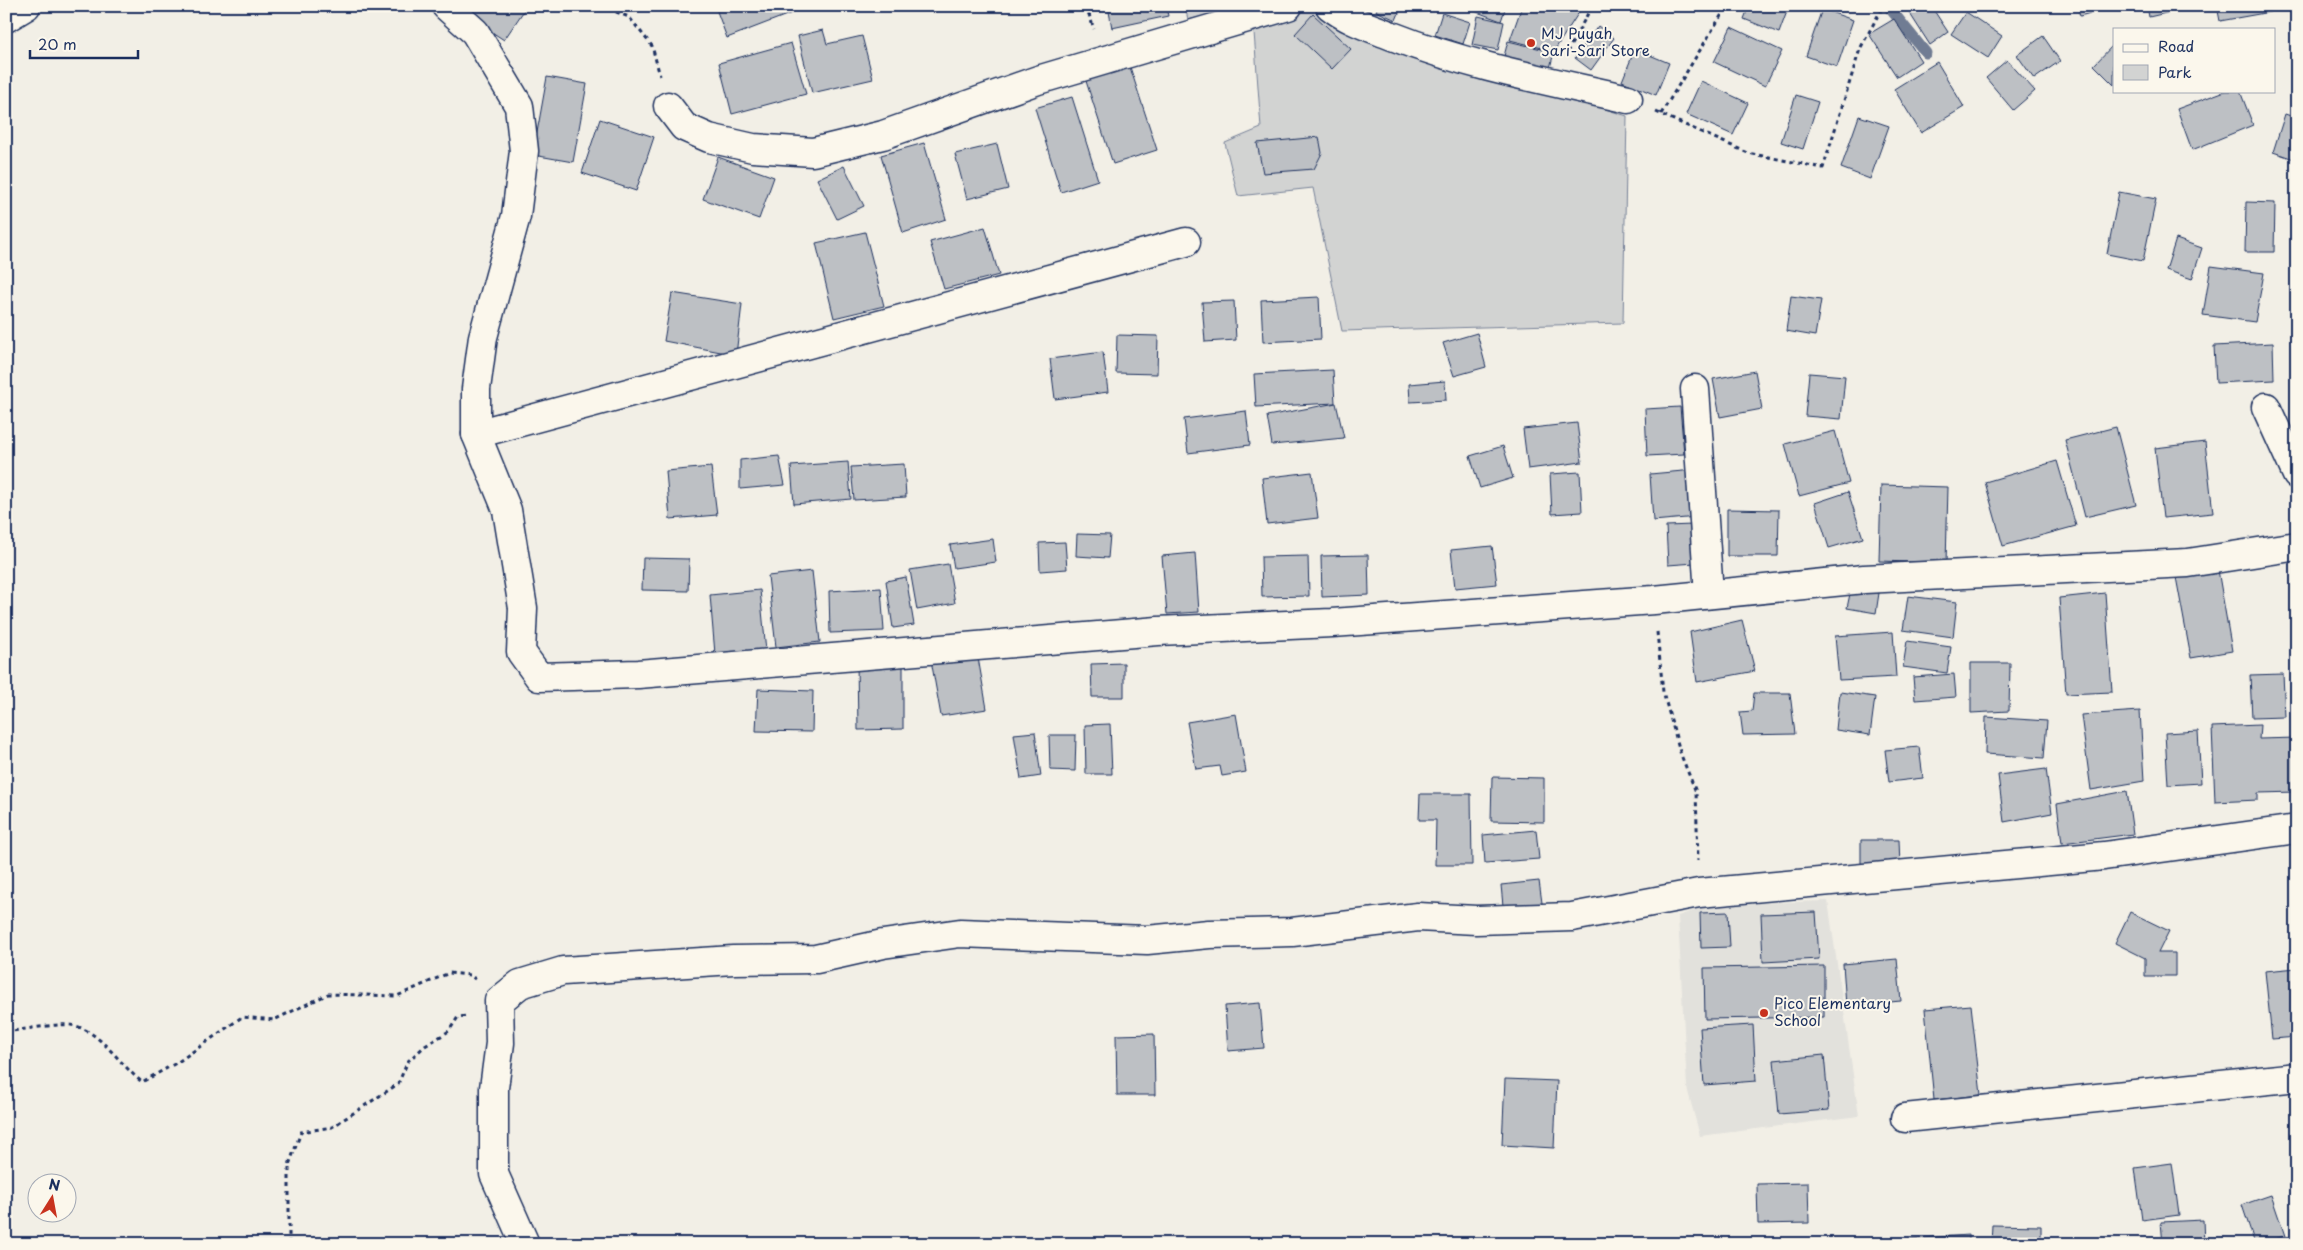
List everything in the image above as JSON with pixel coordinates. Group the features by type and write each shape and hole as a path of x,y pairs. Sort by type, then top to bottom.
{"street":[{"path":"6,18 26,6"},
{"path":"446,6 475,32 519,106 524,151 516,216 483,337 476,390 476,434 507,510 523,608 521,652 539,677 638,674 1158,631 1332,624 1654,600 1864,578 2188,562 2297,546"},
{"path":"668,106 684,127 710,138 753,148 813,152 883,135 1038,80 1288,6"},
{"path":"1330,6 1345,18 1418,46 1497,70 1628,99"},
{"path":"476,434 1186,242"},
{"path":"1695,389 1709,594"},
{"path":"2266,407 2297,476"},
{"path":"525,1244 494,1174 494,1097 500,1044 499,1001 520,984 563,971 733,960 816,959 883,944 960,934 1147,940 1209,934 1292,932 1418,918 1476,920 1572,917 1699,893 2104,856 2297,829"},
{"path":"1905,1118 2297,1077"}],"path":[{"path":"600,6 629,17 652,46 668,106"},
{"path":"1551,81 1592,6"},
{"path":"1661,114 1727,6"},
{"path":"1628,99 1748,153 1823,168 1860,49 1883,6"},
{"path":"1654,600 1663,692 1682,755 1696,792 1699,893"},
{"path":"6,1032 71,1025 94,1034 128,1071 142,1082 178,1062 242,1017 274,1020 328,994 397,996 449,973 470,975 499,1001 478,1015 458,1017 449,1030 425,1046 408,1061 398,1084 332,1126 302,1132 289,1165 289,1244"}],"shaded area":[{"name":"Pico Elementary School","path":"1828,901 1859,1116 1700,1136 1687,1088 1678,916 1712,904"}],"green space":[{"path":"1185,6 1244,6 1188,20"},
{"path":"1318,7 1345,26 1627,116 1623,323 1342,331 1313,188 1238,196 1225,143 1261,128 1254,32 1276,18"}],"building":[{"path":"463,6 527,6 504,40 460,11"},
{"path":"715,6 789,6 792,13 727,38"},
{"path":"1108,6 1166,6 1168,16 1112,28"},
{"path":"1378,6 1402,6 1396,20 1376,11"},
{"path":"1461,6 1506,6 1501,21"},
{"path":"1522,6 1583,6 1554,51 1510,40"},
{"path":"1749,6 1789,6 1779,33 1744,19"},
{"path":"1905,6 1931,6 1948,32 1930,45"},
{"path":"2077,6 2114,6 2080,16"},
{"path":"2147,6 2182,6 2183,9 2149,17"},
{"path":"2217,6 2269,6 2270,12 2220,21"},
{"path":"1822,9 1853,20 1837,67 1806,56"},
{"path":"1966,12 2002,36 1988,58 1951,34"},
{"path":"1442,13 1470,22 1463,44 1435,35"},
{"path":"1313,14 1351,49 1332,69 1295,34"},
{"path":"1478,16 1504,22 1498,50 1472,45"},
{"path":"1894,19 1921,61 1897,77 1869,34"},
{"path":"1598,26 1614,38 1591,70 1575,58"},
{"path":"1731,27 1782,51 1765,86 1714,62"},
{"path":"823,30 827,44 862,36 873,79 812,93 798,36"},
{"path":"2043,36 2060,61 2034,79 2017,55"},
{"path":"1508,41 1554,52 1549,72 1503,60"},
{"path":"791,43 806,94 732,114 719,63"},
{"path":"2113,45 2113,84 2094,65"},
{"path":"1635,49 1669,63 1656,95 1622,81"},
{"path":"2007,60 2035,91 2013,110 1986,78"},
{"path":"1128,61 1157,150 1113,164 1084,75"},
{"path":"1937,62 1964,107 1921,133 1894,89"},
{"path":"547,77 587,84 573,162 533,155"},
{"path":"1701,81 1748,103 1733,135 1686,114"},
{"path":"2222,92 2240,92 2253,125 2192,150 2177,109"},
{"path":"1796,95 1818,102 1803,149 1781,142"},
{"path":"1072,97 1098,180 1061,192 1035,108"},
{"path":"2285,114 2297,118 2297,160 2273,152"},
{"path":"1859,116 1889,126 1870,179 1841,168"},
{"path":"600,119 654,137 636,191 582,173"},
{"path":"1319,137 1322,153 1314,169 1263,173 1257,143"},
{"path":"924,143 946,219 903,233 881,155"},
{"path":"997,144 1008,189 967,199 955,154"},
{"path":"718,157 774,177 759,219 703,199"},
{"path":"844,166 864,206 837,219 817,179"},
{"path":"2119,192 2156,199 2143,261 2107,254"},
{"path":"2246,202 2275,203 2274,252 2245,252"},
{"path":"985,227 999,275 944,289 930,242"},
{"path":"865,232 884,306 834,318 816,243"},
{"path":"2176,239 2202,248 2192,279 2166,270"},
{"path":"2211,266 2264,273 2255,322 2203,315"},
{"path":"672,293 742,304 736,355 664,341"},
{"path":"1791,296 1821,300 1815,336 1786,331"},
{"path":"1319,297 1321,339 1263,342 1261,300"},
{"path":"1234,301 1236,340 1205,342 1202,302"},
{"path":"1477,333 1486,367 1454,376 1443,343"},
{"path":"1117,335 1158,336 1157,374 1116,373"},
{"path":"2273,343 2274,380 2216,383 2214,346"},
{"path":"1103,352 1108,392 1055,399 1050,359"},
{"path":"1333,370 1335,403 1256,407 1254,374"},
{"path":"1755,371 1762,409 1720,417 1713,379"},
{"path":"1809,373 1845,376 1841,419 1805,416"},
{"path":"1445,381 1446,400 1410,402 1409,384"},
{"path":"1336,403 1344,438 1272,445 1267,416"},
{"path":"1680,407 1684,454 1647,456 1645,409"},
{"path":"1246,411 1250,445 1188,453 1184,419"},
{"path":"1577,423 1582,462 1528,469 1523,429"},
{"path":"2116,427 2136,505 2085,517 2065,440"},
{"path":"1835,431 1849,483 1799,496 1785,444"},
{"path":"2205,442 2213,513 2163,518 2155,448"},
{"path":"1503,446 1513,478 1480,488 1470,456"},
{"path":"779,456 785,485 740,489 740,460"},
{"path":"2057,461 2076,526 2003,546 1985,482"},
{"path":"848,462 851,499 794,504 791,466"},
{"path":"904,464 906,497 854,500 851,467"},
{"path":"711,467 717,515 670,519 666,471"},
{"path":"1694,470 1697,517 1653,521 1650,474"},
{"path":"1312,472 1318,518 1267,524 1262,478"},
{"path":"1580,472 1582,512 1552,514 1550,474"},
{"path":"1881,485 1948,487 1946,563 1879,561"},
{"path":"1848,492 1863,538 1829,548 1815,503"},
{"path":"1727,509 1779,510 1778,556 1727,556"},
{"path":"1693,525 1695,563 1668,565 1666,526"},
{"path":"1077,534 1110,535 1108,558 1076,556"},
{"path":"993,539 996,562 954,568 950,545"},
{"path":"1065,542 1067,569 1040,571 1039,543"},
{"path":"1492,546 1497,584 1455,588 1451,550"},
{"path":"1195,553 1199,612 1167,614 1162,556"},
{"path":"1368,555 1369,595 1322,597 1321,556"},
{"path":"1308,556 1309,596 1262,597 1261,557"},
{"path":"643,558 689,559 688,591 642,590"},
{"path":"948,564 955,603 917,610 910,570"},
{"path":"2218,570 2232,651 2191,658 2176,577"},
{"path":"812,571 820,642 776,647 768,576"},
{"path":"906,577 914,625 893,628 886,581"},
{"path":"881,588 884,631 830,633 829,591"},
{"path":"1851,589 1879,593 1876,613 1847,608"},
{"path":"760,590 766,651 715,654 710,595"},
{"path":"2105,593 2112,692 2066,694 2059,598"},
{"path":"1908,596 1957,602 1953,637 1903,630"},
{"path":"1742,620 1755,671 1697,682 1690,632"},
{"path":"1893,632 1896,677 1839,680 1835,636"},
{"path":"1907,641 1951,647 1947,673 1903,667"},
{"path":"977,652 987,709 941,716 931,660"},
{"path":"857,661 903,661 903,729 858,730"},
{"path":"1124,663 1124,697 1092,697 1091,664"},
{"path":"1971,663 2010,663 2009,711 1971,713"},
{"path":"1954,674 1956,697 1915,700 1913,677"},
{"path":"2283,674 2285,717 2252,718 2250,675"},
{"path":"758,689 813,691 812,732 756,731"},
{"path":"1840,692 1875,697 1870,735 1836,730"},
{"path":"1754,693 1790,693 1795,734 1743,735 1740,712 1752,711"},
{"path":"2140,711 2144,781 2091,790 2081,715"},
{"path":"1236,714 1246,772 1222,776 1220,766 1196,769 1187,722"},
{"path":"1986,717 2047,721 2044,758 1985,754"},
{"path":"1110,724 1112,774 1086,774 1085,725"},
{"path":"2260,725 2259,739 2297,738 2297,792 2258,793 2258,800 2215,802 2212,727"},
{"path":"2198,731 2201,783 2168,785 2165,733"},
{"path":"1035,732 1041,776 1021,779 1014,734"},
{"path":"1049,735 1076,735 1075,771 1050,770"},
{"path":"1919,747 1923,778 1889,782 1885,750"},
{"path":"2046,769 2052,813 2004,822 1998,775"},
{"path":"1492,777 1544,778 1544,822 1491,821"},
{"path":"2127,791 2133,834 2062,843 2057,804"},
{"path":"1420,794 1471,794 1472,865 1435,865 1436,820 1419,820"},
{"path":"1536,830 1539,859 1485,863 1483,835"},
{"path":"1861,840 1899,840 1900,866 1861,867"},
{"path":"1539,881 1543,910 1504,916 1501,885"},
{"path":"1728,912 1730,947 1701,948 1700,913"},
{"path":"1816,912 1819,959 1763,962 1761,914"},
{"path":"2130,912 2169,931 2158,953 2175,953 2175,976 2145,976 2145,958 2115,943"},
{"path":"1897,959 1901,1001 1846,1006 1843,964"},
{"path":"1824,966 1824,1017 1705,1019 1704,968"},
{"path":"2297,968 2297,1037 2272,1039 2265,971"},
{"path":"1260,1003 1264,1048 1228,1051 1225,1006"},
{"path":"1971,1005 1981,1095 1934,1100 1925,1009"},
{"path":"1753,1025 1756,1081 1704,1085 1700,1028"},
{"path":"1154,1034 1155,1095 1117,1095 1116,1035"},
{"path":"1824,1055 1829,1110 1779,1114 1774,1060"},
{"path":"1505,1079 1557,1081 1554,1148 1502,1145"},
{"path":"2172,1163 2179,1215 2142,1220 2135,1168"},
{"path":"1808,1183 1809,1223 1758,1224 1757,1184"},
{"path":"2271,1195 2285,1236 2255,1244 2242,1205"},
{"path":"2203,1220 2204,1244 2163,1244 2161,1222"},
{"path":"1992,1225 2041,1226 2041,1244 1991,1244"},
{"path":"1969,1235 1969,1244 1905,1244 1905,1239"}],"waterway":[{"path":"1888,6 1926,53"}],"place":[{"name":"MJ Puyah Sari-Sari Store","path":"1531,43"},
{"name":"Pico Elementary School","path":"1764,1013"}]}
